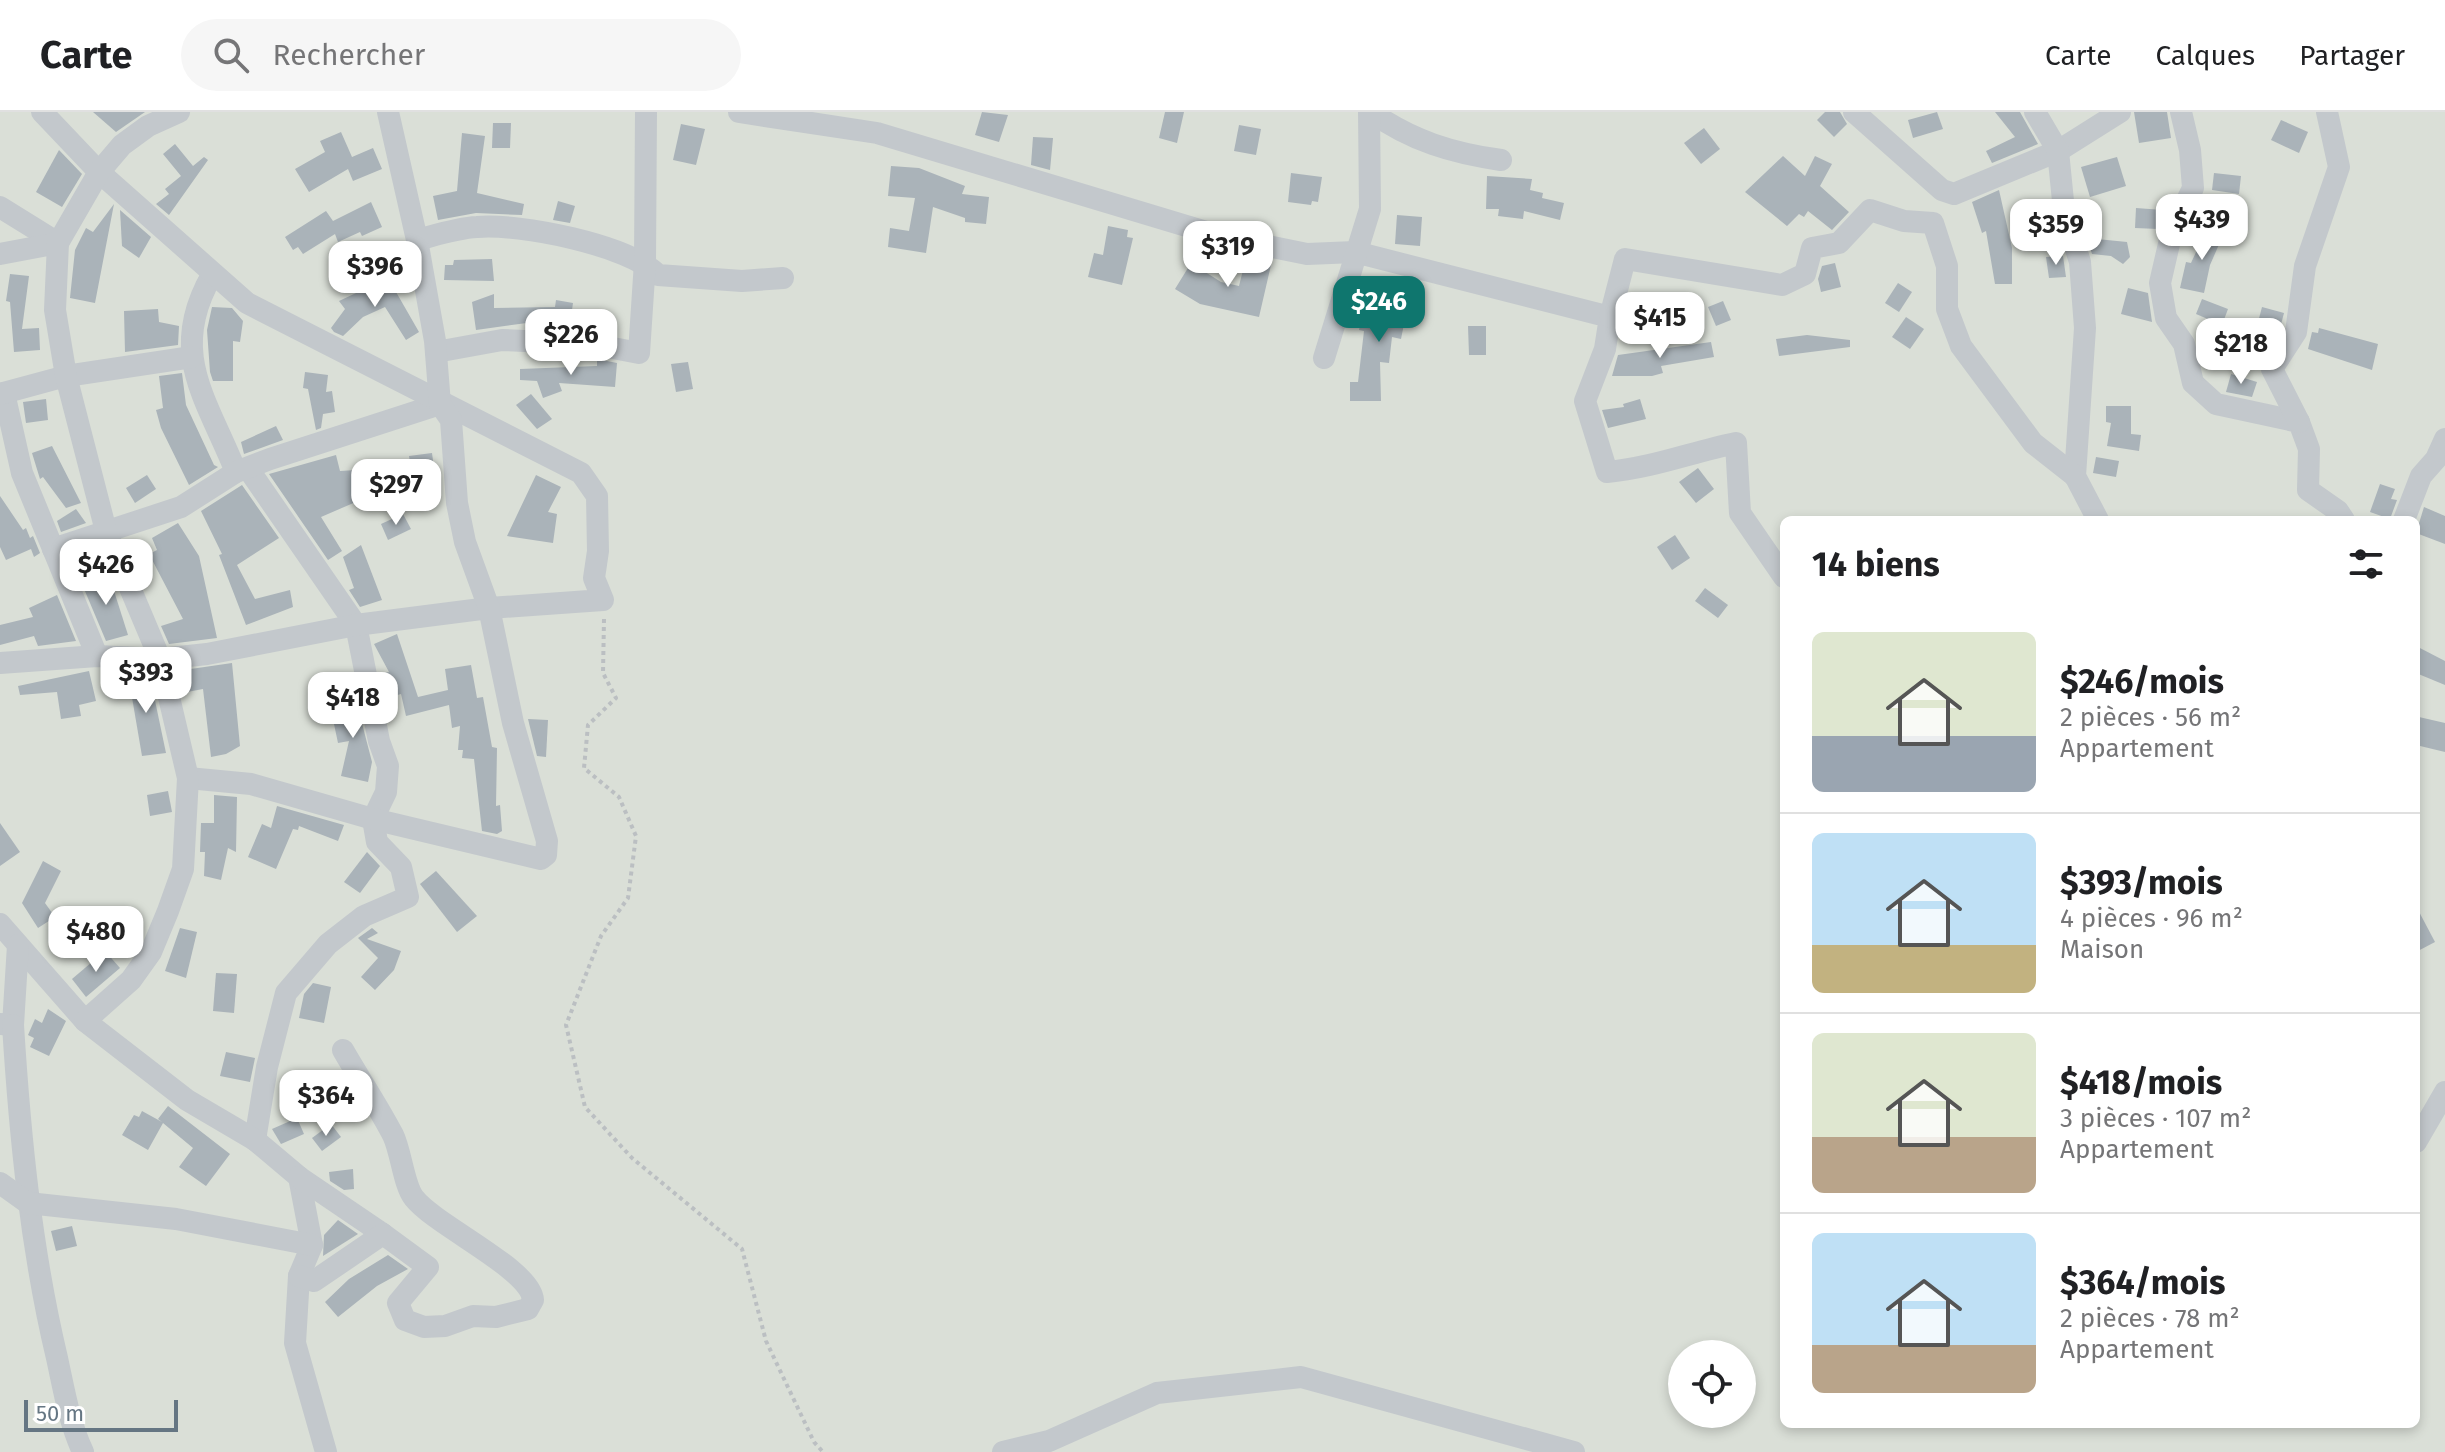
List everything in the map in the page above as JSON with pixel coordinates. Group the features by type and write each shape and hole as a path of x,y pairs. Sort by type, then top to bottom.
{"street":[{"path":"0,663 97,656 160,659 207,654 356,625 489,608 603,600 594,578 598,551 597,496 581,473 440,404 353,355 247,303 99,172 42,112"},
{"path":"85,1021 131,980 151,952 183,869 188,778 160,659 106,531 66,376 55,310 58,243 99,172 122,145 148,126 179,112"},
{"path":"188,778 251,784 373,819 541,859 546,855 547,841 513,723 489,608 465,542 451,420 440,404 436,352 417,240 388,112"},
{"path":"436,352 502,340 592,344 639,353 645,262 646,112"},
{"path":"739,112 877,133 1223,237 1307,254 1355,252 1610,317"},
{"path":"1370,112 1398,131 1449,152 1501,160"},
{"path":"1324,358 1370,209 1370,112"},
{"path":"2035,112 2058,151 2064,211 2080,262 2085,328 2075,476"},
{"path":"1857,113 1942,190 1954,194 2058,151 2120,112"},
{"path":"2181,112 2190,150 2193,188 2172,231 2160,283 2166,318 2184,344 2193,383 2216,404 2299,422"},
{"path":"2327,112 2339,167 2305,266 2296,332 2272,369 2309,449 2308,490 2341,516"},
{"path":"0,207 58,243"},
{"path":"1780,571 1740,513 1736,443 1685,453 1648,468 1607,472 1585,401 1605,349 1625,259 1782,285 1805,274 1812,248 1839,243 1870,210 1904,221 1933,223 1947,266 1947,309 1961,346 2033,443 2075,476 2096,516"},
{"path":"417,240 475,227 510,226 550,233 645,262 658,275 742,281 783,278"},
{"path":"0,254 58,243"},
{"path":"212,275 192,316 192,357 197,386 243,471 356,625 379,741 388,766 386,792 373,819 377,842 401,867 408,897 364,916 328,944 286,993 267,1067 255,1140"},
{"path":"97,656 22,473 2,394 66,376 192,357"},
{"path":"53,549 181,507 270,459 440,404"},
{"path":"2406,516 2421,476 2436,459 2445,439"},
{"path":"0,924 85,1021 187,1100 255,1140 299,1177 428,1267 398,1303 405,1320 424,1327 445,1326 473,1316 496,1317 528,1309 533,1300 528,1286 495,1257 449,1229 412,1197 393,1135 343,1050"},
{"path":"18,945 6,1024 28,1203 50,1332 73,1432 83,1452"},
{"path":"2420,1135 2445,1092"},
{"path":"299,1177 312,1245 299,1276 295,1343 326,1452"},
{"path":"0,1183 28,1203 176,1219 312,1245"},
{"path":"299,1276 314,1281 383,1234"},
{"path":"1003,1452 1049,1441 1157,1393 1301,1377 1574,1452"}],"path":[{"path":"603,600 603,673 616,698 588,725 584,768 619,797 636,836 628,898 601,936 566,1025 585,1107 632,1158 742,1249 766,1341 814,1442 823,1452"}],"shaded area":[{"path":"0,112 2445,112 2445,1452 0,1452"}],"building":[{"path":"93,112 145,112 116,132"},
{"path":"982,112 1008,115 999,142 975,135"},
{"path":"1165,112 1184,112 1177,143 1159,138"},
{"path":"1825,112 1840,112 1847,124 1834,137 1817,120"},
{"path":"1937,112 1943,129 1913,138 1908,120"},
{"path":"1995,112 2020,112 2038,144 1992,163 1986,151 2015,137"},
{"path":"2134,112 2167,112 2171,138 2139,143"},
{"path":"2281,120 2308,132 2299,153 2271,140"},
{"path":"493,123 511,123 510,148 492,148"},
{"path":"681,124 705,129 696,165 673,160"},
{"path":"1239,125 1261,129 1256,155 1234,151"},
{"path":"1704,128 1720,149 1701,164 1684,143"},
{"path":"341,132 352,157 373,148 382,169 353,181 348,169 309,192 295,169 325,152 320,141"},
{"path":"462,133 485,136 477,193 524,204 522,215 476,213 438,220 433,196 457,191"},
{"path":"1033,137 1053,138 1050,170 1031,165"},
{"path":"175,144 193,166 204,157 208,160 169,215 156,204 169,194 165,189 181,176 163,154"},
{"path":"59,150 82,174 62,207 36,192"},
{"path":"1783,156 1805,176 1815,156 1832,164 1820,186 1849,212 1832,230 1808,211 1804,217 1799,214 1787,226 1745,192"},
{"path":"2117,157 2126,186 2090,197 2081,167"},
{"path":"891,166 919,168 965,186 962,194 989,197 986,224 965,222 965,218 933,207 926,253 888,247 890,228 909,231 915,198 888,196"},
{"path":"1291,173 1322,177 1318,202 1312,201 1311,205 1288,202"},
{"path":"2214,173 2241,176 2239,194 2212,190"},
{"path":"1487,176 1532,179 1530,190 1543,193 1542,198 1564,203 1560,220 1524,211 1523,219 1498,216 1499,209 1486,209"},
{"path":"1999,190 2012,248 2012,284 1995,284 1986,231 1982,233 1972,202"},
{"path":"558,201 575,206 570,223 553,220"},
{"path":"371,202 382,227 362,236 360,232 338,242 335,234 303,254 298,247 293,250 285,237 326,211 333,221"},
{"path":"114,204 95,303 70,298 75,250 86,228 93,232"},
{"path":"2136,208 2163,210 2158,229 2135,228"},
{"path":"120,210 151,237 139,258 122,246"},
{"path":"1397,215 1422,217 1420,246 1395,244"},
{"path":"1108,226 1128,230 1127,237 1133,238 1122,285 1088,277 1094,253 1103,255"},
{"path":"2208,226 2224,233 2210,265 2204,293 2180,288 2186,262 2191,263"},
{"path":"2087,238 2127,242 2130,257 2123,264 2111,256 2092,254"},
{"path":"2063,256 2066,277 2049,278 2046,257"},
{"path":"1246,258 1271,265 1259,317 1200,304 1175,289 1191,263 1221,282 1239,286"},
{"path":"492,259 494,281 444,280 445,265 453,265 454,260"},
{"path":"1835,263 1841,287 1821,292 1818,279 1822,266"},
{"path":"10,274 29,276 22,329 39,328 40,350 14,352 10,302 6,301"},
{"path":"388,278 419,332 406,340 385,307 363,317 343,336 334,332 331,328 345,309 339,301"},
{"path":"1898,283 1912,292 1899,312 1885,303"},
{"path":"1405,288 1418,297 1406,314 1401,339 1392,337 1389,363 1380,362 1381,401 1350,401 1350,382 1358,382 1364,331 1359,330 1365,303 1391,309"},
{"path":"2128,288 2148,293 2152,322 2121,314"},
{"path":"494,294 494,308 555,307 556,300 573,303 571,317 476,330 472,302"},
{"path":"2202,299 2228,309 2222,325 2196,314"},
{"path":"1723,301 1731,320 1716,326 1708,307"},
{"path":"212,307 232,308 243,321 240,342 233,341 233,381 213,381 210,372 207,330"},
{"path":"2262,307 2284,313 2279,332 2257,326"},
{"path":"158,309 159,322 179,326 178,345 125,352 124,311"},
{"path":"1906,317 1924,329 1910,349 1892,337"},
{"path":"1468,326 1486,326 1486,355 1469,355"},
{"path":"2319,328 2378,344 2372,370 2308,349 2312,332 2318,333"},
{"path":"1807,335 1850,340 1850,347 1779,356 1776,339"},
{"path":"1711,342 1714,357 1661,366 1663,373 1652,376 1612,376 1618,355"},
{"path":"597,359 617,363 615,387 559,383 562,391 543,398 537,381 520,380 520,369 597,366"},
{"path":"688,362 693,389 676,392 671,364"},
{"path":"305,372 328,375 326,392 332,391 335,412 323,414 321,428 316,430 308,389 303,388"},
{"path":"182,373 186,405 214,465 218,467 189,485 161,428 156,410 163,408 159,376"},
{"path":"2231,374 2257,382 2252,397 2226,392"},
{"path":"531,394 552,419 537,429 516,405"},
{"path":"46,399 48,420 26,423 23,402"},
{"path":"1640,399 1646,419 1608,428 1602,410 1624,407 1623,404"},
{"path":"2106,406 2131,406 2131,434 2141,435 2139,451 2107,446 2111,423 2106,422"},
{"path":"276,426 283,440 244,454 241,442"},
{"path":"52,446 81,503 66,508 43,477 40,479 32,453"},
{"path":"432,453 434,468 412,474 409,456"},
{"path":"336,455 340,471 356,470 365,498 321,517 342,551 328,560 269,474"},
{"path":"2096,457 2119,461 2116,477 2093,473"},
{"path":"1698,468 1714,489 1696,503 1679,482"},
{"path":"147,475 156,489 135,503 126,488"},
{"path":"536,475 561,487 548,512 557,514 553,543 507,536"},
{"path":"2380,484 2395,489 2391,499 2397,500 2391,516 2370,512"},
{"path":"242,485 279,538 237,565 255,599 290,590 293,607 246,625 219,555 222,554 201,511"},
{"path":"0,496 23,530 26,528 30,538 33,536 40,553 34,557 31,549 6,560 0,547"},
{"path":"2424,507 2445,516 2445,544 2420,535"},
{"path":"76,509 86,523 61,532 57,521"},
{"path":"403,514 411,529 388,540 381,524"},
{"path":"178,523 199,556 217,638 169,644 161,626 183,619 149,554 157,550 152,538"},
{"path":"1675,535 1690,558 1672,570 1657,547"},
{"path":"361,545 382,600 360,607 349,590 354,588 343,557"},
{"path":"108,572 128,635 106,641 82,584"},
{"path":"1705,588 1728,605 1718,618 1695,601"},
{"path":"57,595 76,641 38,646 34,636 0,645 0,625 33,617 29,608"},
{"path":"397,634 418,697 448,690 445,669 471,665 477,698 483,697 492,747 497,748 496,806 500,805 502,831 497,834 482,831 474,759 462,758 463,750 458,750 460,726 452,728 449,705 406,716 401,694 387,698 380,674 389,672 374,644"},
{"path":"2420,648 2445,661 2445,685 2420,675"},
{"path":"232,663 240,746 226,754 211,757 203,689 182,693 177,671"},
{"path":"89,671 96,701 79,705 81,716 61,719 57,692 20,695 18,686"},
{"path":"149,672 166,753 142,756 128,674"},
{"path":"333,685 358,708 372,762 368,782 341,776 349,741 338,743 334,724 350,721 329,689"},
{"path":"2420,717 2445,723 2445,752 2420,746"},
{"path":"528,719 548,720 546,757 537,756"},
{"path":"168,791 172,812 150,816 147,795"},
{"path":"214,795 237,797 236,852 228,848 221,880 204,876 205,852 200,852 201,823 214,823"},
{"path":"277,806 344,825 338,841 299,826 298,830 293,829 276,869 248,857 262,824 271,828"},
{"path":"0,823 20,852 0,866"},
{"path":"367,852 380,866 360,893 344,882"},
{"path":"43,861 61,871 45,903 55,917 38,928 22,903"},
{"path":"436,871 477,916 457,932 420,884"},
{"path":"110,911 118,932 101,938 93,918"},
{"path":"2420,914 2435,942 2420,950"},
{"path":"180,928 197,932 186,978 165,971"},
{"path":"372,928 378,933 367,939 401,951 394,970 375,990 361,977 378,958 358,938"},
{"path":"105,951 120,968 86,997 72,979"},
{"path":"216,973 237,974 234,1013 213,1011"},
{"path":"313,983 331,987 324,1023 299,1018 304,994"},
{"path":"48,1009 66,1021 49,1056 30,1047 34,1038 28,1035 35,1019 42,1023"},
{"path":"226,1052 255,1058 250,1082 220,1076"},
{"path":"168,1106 230,1154 206,1186 179,1167 193,1148 163,1123 148,1150 122,1135 134,1115 139,1117 142,1111 162,1122 158,1119"},
{"path":"297,1118 304,1134 281,1144 272,1129"},
{"path":"331,1124 341,1137 322,1151 312,1138"},
{"path":"353,1169 354,1189 344,1190 330,1181 329,1172"},
{"path":"338,1220 358,1234 323,1256 324,1235"},
{"path":"72,1226 77,1246 56,1251 51,1231"},
{"path":"388,1255 408,1269 377,1286 338,1317 325,1302 349,1279"}]}
